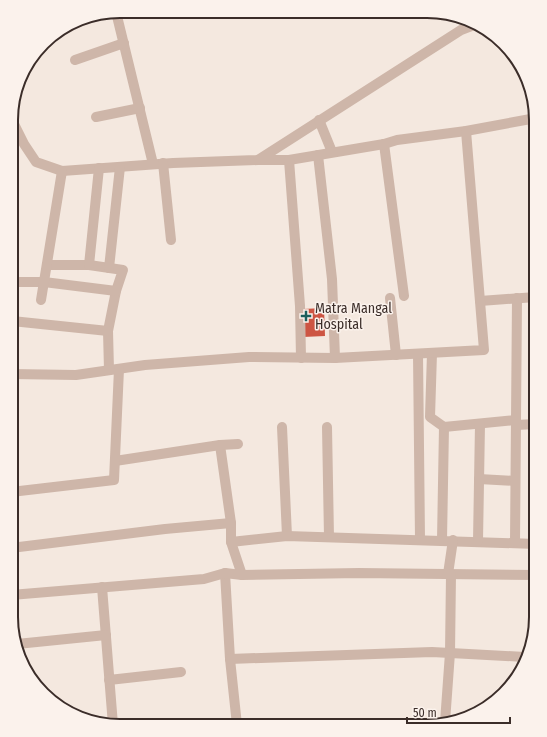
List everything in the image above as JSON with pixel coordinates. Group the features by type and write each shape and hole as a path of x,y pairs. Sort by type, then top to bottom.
{"street":[{"path":"118,18 140,108 158,164 171,240"},
{"path":"258,160 461,30 469,28"},
{"path":"75,60 124,43"},
{"path":"96,117 140,108"},
{"path":"18,132 36,162 62,171 158,164 290,160 384,144 398,140 466,131 529,119"},
{"path":"319,120 332,152"},
{"path":"18,374 76,374 145,365 249,357 335,358 484,350 466,131"},
{"path":"384,144 404,296"},
{"path":"318,155 332,279 335,358"},
{"path":"290,160 300,306 301,358"},
{"path":"109,268 120,166"},
{"path":"88,265 100,168"},
{"path":"41,300 62,171"},
{"path":"18,491 114,480 114,369 108,331 116,291 123,270 88,265 47,265"},
{"path":"18,282 44,282 116,291"},
{"path":"480,301 529,297"},
{"path":"390,298 396,355"},
{"path":"515,542 516,298"},
{"path":"18,322 108,331"},
{"path":"432,353 430,417 444,427 516,422 529,423"},
{"path":"418,354 420,539"},
{"path":"478,541 480,424"},
{"path":"282,427 287,536"},
{"path":"327,427 329,537"},
{"path":"442,540 444,427"},
{"path":"115,461 220,445 238,444"},
{"path":"220,445 231,523 231,542 242,575"},
{"path":"479,479 515,481"},
{"path":"18,547 165,529 231,523"},
{"path":"231,542 287,536 529,543"},
{"path":"445,717 450,653 450,574 453,540"},
{"path":"18,594 204,579 226,573 242,575 529,575"},
{"path":"226,573 230,659 236,719"},
{"path":"102,587 112,718"},
{"path":"22,644 106,635"},
{"path":"230,659 432,652 521,657"},
{"path":"109,680 181,672"}],"building":[{"path":"324,308 325,336 303,337 303,309"}],"place":[{"name":"Matra Mangal Hospital","path":"306,316"}]}
